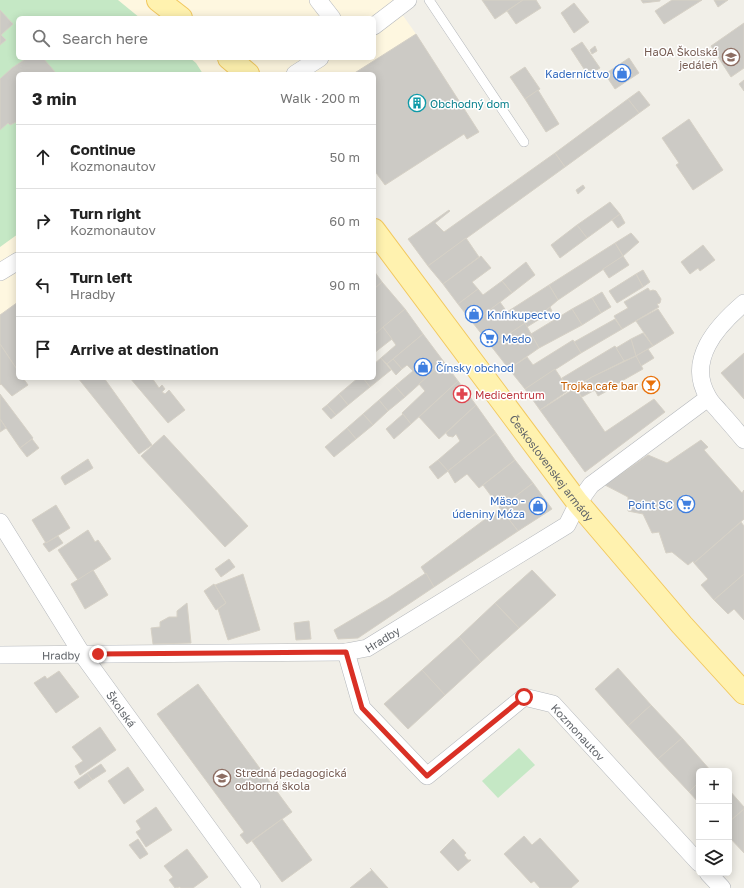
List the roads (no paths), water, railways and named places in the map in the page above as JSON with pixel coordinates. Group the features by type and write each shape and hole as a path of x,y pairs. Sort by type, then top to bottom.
{"main road":[{"path":"158,0 178,16"},
{"path":"231,60 246,72"},
{"name":"Československej armády","path":"376,233 578,503 682,625 744,693"}],"street":[{"path":"318,0 330,16"},
{"path":"376,24 408,0"},
{"path":"297,72 317,60"},
{"path":"0,272 16,262"},
{"path":"744,303 723,322 713,336 704,354 700,369 700,378 708,398 744,440"},
{"name":"Hradby","path":"0,655 346,652 367,648 567,526 578,503 591,485 708,398"},
{"name":"Školská","path":"0,522 82,654 252,888"},
{"name":"Kozmonautov","path":"346,652 362,708 427,776 524,697 553,704 696,860"},
{"path":"711,876 722,888"}],"lane":[{"path":"429,0 524,142"}],"place":[{"name":"HaOA Školská jedáleň","path":"731,57"},
{"name":"Kaderníctvo","path":"622,73"},
{"name":"Obchodný dom","path":"417,103"},
{"name":"Kníhkupectvo","path":"474,314"},
{"name":"Medo","path":"489,338"},
{"name":"Čínsky obchod","path":"423,367"},
{"name":"Trojka cafe bar","path":"651,385"},
{"name":"Medicentrum","path":"462,394"},
{"name":"Point SC","path":"686,504"},
{"name":"Mäso - údeniny Móza","path":"538,506"},
{"name":"Stredná pedagogická odborná škola","path":"222,778"}]}
